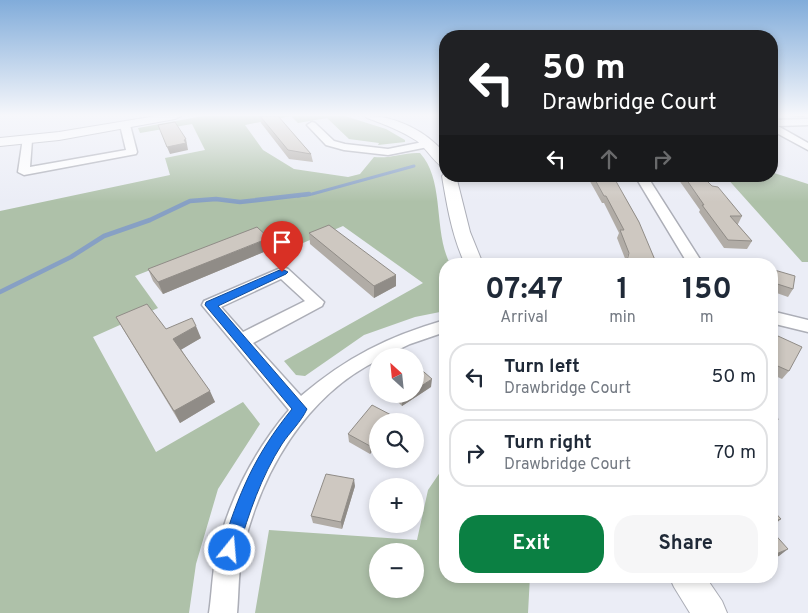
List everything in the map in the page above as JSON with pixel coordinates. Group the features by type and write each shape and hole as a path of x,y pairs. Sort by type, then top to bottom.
{"street":[{"path":"27,145 24,172 132,152 130,145"},
{"path":"337,145 388,152 425,145"},
{"path":"429,145 439,157"},
{"path":"450,182 461,230 470,258"},
{"path":"646,182 692,258"},
{"path":"241,341 316,302 282,272 210,305 241,341 300,409"},
{"path":"778,319 808,326"},
{"path":"224,613 230,550 242,508 258,470 278,438 300,409 331,380 360,360 398,341 439,328"},
{"path":"690,583 710,613"}],"green space":[{"path":"202,145 259,145 263,150 294,169 348,177 360,174 374,157 420,153 428,164 433,177 442,236 448,258 439,258 439,312 415,317 364,335 305,376 296,375 284,361 423,283 343,226 284,251 257,228 135,276 158,308 93,337 156,452 243,402 260,424 218,489 196,564 189,613 0,613 0,211 170,175 165,158 205,150"},
{"path":"778,174 808,184 808,262 802,262 730,182 778,182"},
{"path":"439,474 439,583 530,583 528,613 255,613 269,530 417,540 419,533 424,533 424,508 428,490"}],"building":[{"path":"284,145 303,145 311,154 288,150"},
{"path":"596,182 616,182 639,222 654,258 628,258 629,253 620,230 624,230 606,196 604,196"},
{"path":"688,182 708,182 712,186 718,187 742,216 730,216 752,241 728,240 702,205 704,205"},
{"path":"329,225 396,275 374,286 309,233"},
{"path":"257,227 269,238 158,282 148,269"},
{"path":"778,271 795,276 793,289 778,284"},
{"path":"147,304 166,329 192,318 196,326 173,339 210,391 174,411 116,317"},
{"path":"778,336 802,347 789,371 778,366"},
{"path":"424,372 432,379 424,384"},
{"path":"372,405 387,413 369,413 369,445 348,434"},
{"path":"326,474 354,479 341,522 311,516"},
{"path":"778,538 788,549 778,553"}],"waterway":[{"path":"298,196 312,194 414,166"},
{"path":"0,292 71,257 104,236 150,220 190,201 216,199 240,202 309,194"}],"route":[{"path":"230,550 242,508 258,470 278,438 300,409 210,305 282,272"}]}
